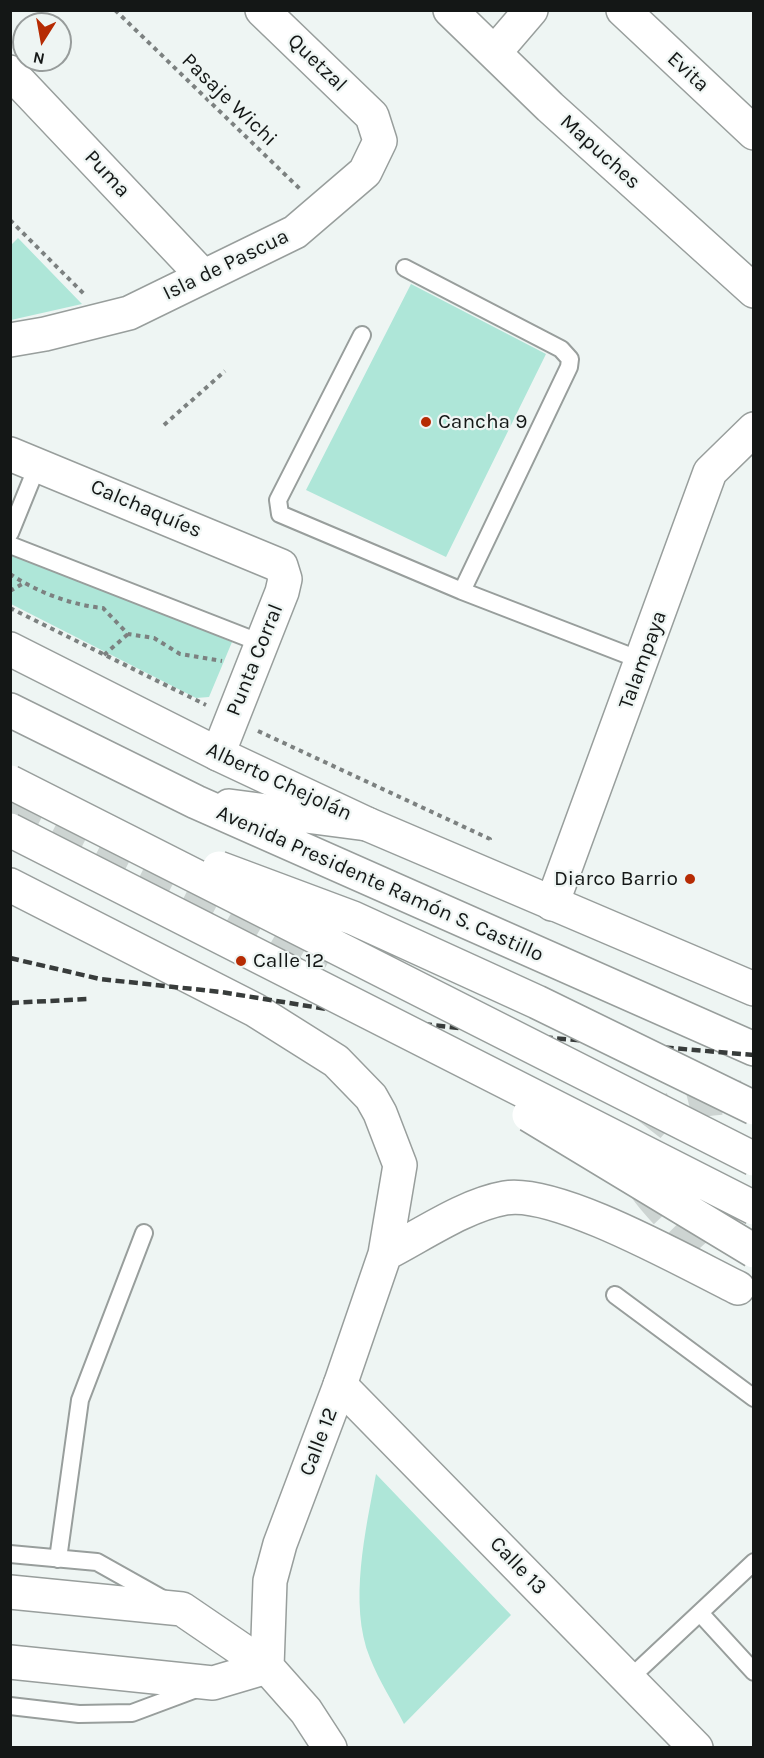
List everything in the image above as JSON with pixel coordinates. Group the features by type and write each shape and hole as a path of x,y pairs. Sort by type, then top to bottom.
{"main road":[{"name":"Quetzal","path":"262,10 372,116"},
{"name":"Mapuches","path":"450,10 550,107 753,291"},
{"path":"495,52 531,10"},
{"name":"Evita","path":"623,10 753,133"},
{"name":"Puma","path":"10,72 203,276"},
{"name":"Isla de Pascua","path":"10,340 110,320 295,232 365,172 380,141 372,116"},
{"name":"Talampaya","path":"552,904 643,661 710,472 753,429"},
{"path":"710,472 753,456"},
{"name":"Calchaquíes","path":"24,459 281,566"},
{"name":"Punta Corral","path":"218,754 285,579 281,566"},
{"name":"Alberto Chejolán","path":"10,649 218,754 367,824 552,904"},
{"name":"Avenida Presidente Ramón S. Castillo","path":"10,710 196,802 753,1048"},
{"path":"10,782 753,1159"},
{"path":"196,802 367,824"},
{"path":"62,809 353,918 753,1100"},
{"path":"10,831 753,1208"},
{"name":"Calle 12","path":"10,885 255,1010 336,1061 371,1097 380,1113 400,1165 385,1254 340,1385 280,1544 270,1581 267,1667"},
{"path":"552,904 753,988"},
{"path":"360,1008 613,1168 753,1251"},
{"path":"385,1254 477,1205 507,1197 543,1200 572,1209 746,1292"},
{"path":"700,1248 746,1292"},
{"name":"Calle 13","path":"340,1385 696,1748"},
{"path":"10,1592 183,1610 267,1667 306,1712 330,1748"},
{"path":"10,1662 213,1683 267,1667"}],"lane":[{"path":"405,268 561,350 570,359 569,367 462,591"},
{"path":"362,335 278,500 280,514 462,591 643,661"},
{"path":"10,533 24,459"},
{"path":"10,545 256,655"},
{"path":"58,1558 80,1400 144,1233"},
{"path":"615,1295 753,1398"},
{"path":"10,1554 97,1562 183,1610"},
{"path":"629,1679 753,1562"},
{"path":"700,1612 753,1672"},
{"path":"10,1706 79,1714 132,1713 213,1683"}],"path":[{"name":"Pasaje Wichi","path":"115,10 322,210"},
{"path":"10,220 110,320"},
{"path":"164,425 225,371"},
{"path":"10,574 24,583 83,606 103,608 128,634 154,638 180,654 256,655"},
{"path":"10,591 24,583"},
{"path":"104,654 128,634"}],"green space":[{"path":"18,238 82,304 11,320 11,245"},
{"name":"Cancha 9","path":"411,284 546,354 446,557 306,490"},
{"path":"10,552 232,642 209,697 196,698 11,604"},
{"path":"376,1474 511,1615 404,1724 370,1658 360,1614 361,1566"}],"tunnel":[{"path":"10,807 227,918 322,973"},
{"path":"700,1248 657,1203 642,1183 635,1169 636,1151 650,1125 672,1109 699,1101 742,1097"}],"railway":[{"path":"10,958 100,979 221,992 413,1023 552,1038 754,1055"},
{"path":"10,1003 88,999"}],"place":[{"name":"Cancha 9","path":"426,422"},
{"name":"Diarco Barrio","path":"690,879"},
{"name":"Calle 12","path":"241,961"}]}
